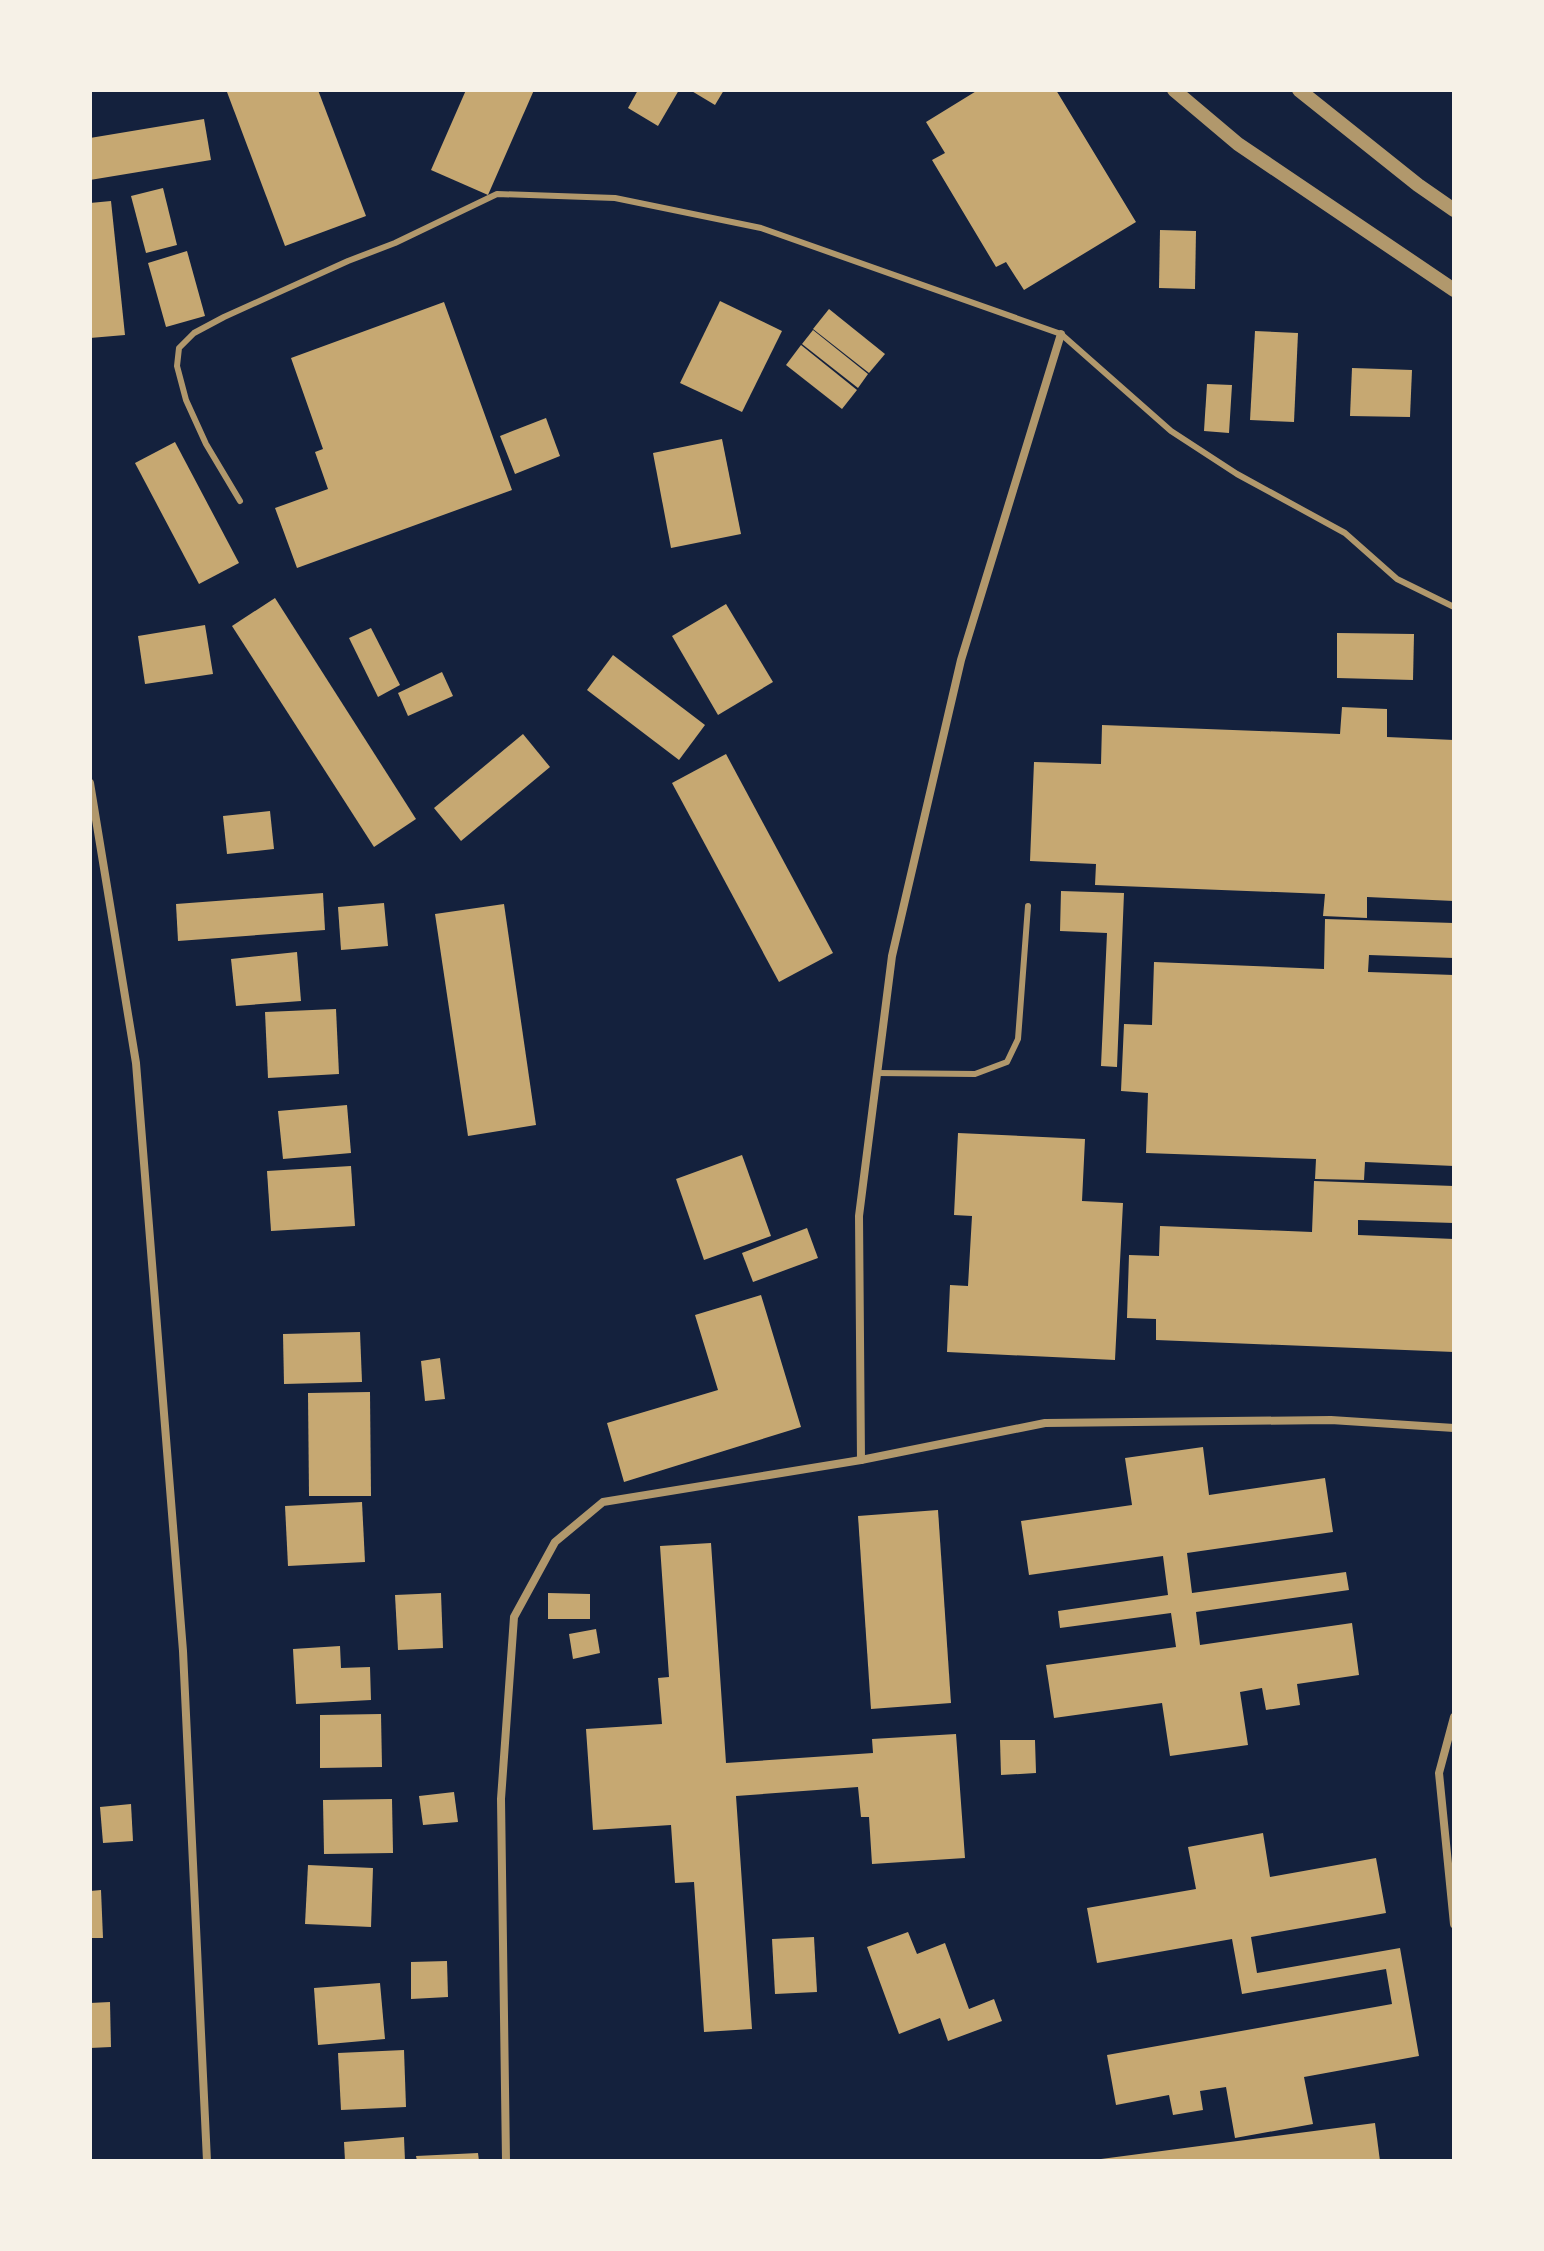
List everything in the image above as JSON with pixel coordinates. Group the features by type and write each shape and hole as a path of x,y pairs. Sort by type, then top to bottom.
{"street":[{"path":"1174,90 1238,144 1454,290"},
{"path":"1299,90 1454,210"},
{"path":"861,1460 859,1216 892,956 961,660 1061,334"},
{"path":"90,783 136,1063 183,1651 207,2161"},
{"path":"506,2161 501,1799 514,1617 555,1542 603,1502 861,1460 1045,1423 1331,1420 1454,1428"},
{"path":"1454,1717 1439,1773 1454,1924"}],"lane":[{"path":"240,501 206,444 186,400 177,366 179,348 194,333 497,194 615,198 761,228 1061,334 1171,431 1237,474 1345,533 1397,579 1454,607"},
{"path":"877,1073 975,1074 1007,1062 1018,1039 1028,906"}],"building":[{"path":"318,90 366,216 285,246 227,92"},
{"path":"466,90 534,90 488,195 431,170"},
{"path":"638,90 679,90 658,126 628,108"},
{"path":"690,90 724,90 715,105"},
{"path":"978,90 1056,90 1136,222 1024,290 1006,262 996,267 932,160 945,153 926,122"},
{"path":"204,119 211,160 90,180 90,138"},
{"path":"163,188 177,245 146,253 131,196"},
{"path":"111,201 125,335 90,338 90,203"},
{"path":"1160,230 1196,231 1195,289 1159,288"},
{"path":"187,251 205,316 166,327 148,263"},
{"path":"720,301 782,331 742,412 680,383"},
{"path":"444,302 512,490 297,568 275,508 328,489 315,452 323,449 291,358"},
{"path":"829,309 885,354 869,373 813,329"},
{"path":"813,330 868,374 858,388 802,344"},
{"path":"1255,331 1298,333 1294,422 1250,420"},
{"path":"801,345 857,390 842,409 786,365"},
{"path":"1352,368 1412,370 1410,417 1350,416"},
{"path":"1207,384 1232,385 1229,433 1204,431"},
{"path":"546,418 560,456 515,474 500,436"},
{"path":"722,439 741,534 671,548 653,453"},
{"path":"175,442 239,563 199,584 135,463"},
{"path":"275,598 416,819 374,847 232,626"},
{"path":"726,604 773,682 718,715 672,636"},
{"path":"205,625 213,674 145,684 138,636"},
{"path":"371,628 400,685 378,697 349,638"},
{"path":"1337,633 1414,634 1413,680 1337,678"},
{"path":"613,655 705,725 679,760 587,690"},
{"path":"442,672 453,696 408,716 398,693"},
{"path":"1342,707 1387,709 1387,737 1454,740 1454,901 1367,897 1367,918 1323,916 1325,894 1095,885 1096,864 1030,861 1034,762 1101,764 1102,725 1340,734"},
{"path":"523,734 550,767 461,841 434,808"},
{"path":"726,754 833,953 779,982 672,783"},
{"path":"270,811 274,849 227,854 223,816"},
{"path":"1061,891 1124,893 1117,1067 1101,1066 1107,933 1060,931"},
{"path":"323,893 325,930 178,941 176,904"},
{"path":"384,903 388,946 341,950 338,907"},
{"path":"504,904 536,1125 468,1136 435,914"},
{"path":"1325,919 1454,923 1454,958 1369,955 1368,972 1454,975 1454,1166 1365,1162 1364,1180 1315,1179 1316,1159 1146,1153 1148,1093 1121,1091 1124,1024 1152,1025 1154,962 1324,969"},
{"path":"297,952 301,1001 236,1006 231,959"},
{"path":"336,1009 339,1074 268,1078 265,1012"},
{"path":"347,1105 351,1153 283,1159 278,1111"},
{"path":"958,1133 1085,1139 1082,1201 1123,1203 1115,1360 947,1352 950,1285 968,1286 972,1216 954,1215"},
{"path":"742,1155 771,1236 704,1260 676,1179"},
{"path":"351,1166 355,1226 271,1231 267,1171"},
{"path":"1314,1181 1454,1186 1454,1223 1358,1220 1358,1235 1454,1239 1454,1352 1156,1340 1156,1319 1127,1318 1129,1255 1159,1256 1160,1226 1312,1232"},
{"path":"807,1228 818,1258 753,1282 742,1253"},
{"path":"761,1295 801,1427 624,1482 607,1423 718,1390 695,1315"},
{"path":"360,1332 362,1382 284,1384 283,1334"},
{"path":"440,1358 445,1399 425,1401 421,1361"},
{"path":"370,1392 371,1496 309,1496 308,1393"},
{"path":"1203,1447 1209,1495 1325,1478 1333,1532 1187,1553 1192,1593 1346,1572 1349,1590 1196,1612 1200,1645 1352,1623 1359,1675 1297,1684 1300,1705 1266,1710 1262,1688 1240,1692 1248,1745 1170,1756 1162,1703 1054,1718 1046,1665 1176,1647 1171,1613 1060,1628 1058,1611 1168,1595 1163,1556 1029,1575 1021,1521 1132,1505 1125,1458"},
{"path":"362,1502 365,1562 288,1566 285,1506"},
{"path":"938,1510 951,1703 871,1709 858,1516"},
{"path":"711,1543 726,1763 873,1753 872,1739 956,1734 965,1858 872,1864 869,1817 861,1817 858,1787 736,1796 752,2029 704,2032 694,1882 675,1883 671,1825 593,1830 586,1729 662,1724 658,1678 669,1677 660,1546"},
{"path":"441,1593 443,1648 398,1650 395,1595"},
{"path":"548,1593 590,1594 590,1619 548,1619"},
{"path":"596,1629 600,1653 573,1659 569,1634"},
{"path":"340,1646 341,1668 370,1667 371,1700 296,1704 293,1649"},
{"path":"381,1714 382,1767 320,1768 320,1715"},
{"path":"1000,1740 1035,1740 1036,1773 1001,1775"},
{"path":"454,1792 458,1822 423,1825 419,1796"},
{"path":"392,1799 393,1853 324,1854 323,1800"},
{"path":"131,1804 133,1841 103,1843 100,1807"},
{"path":"1263,1833 1270,1877 1376,1858 1386,1913 1251,1937 1257,1973 1400,1948 1419,2056 1304,2077 1313,2124 1235,2138 1226,2087 1200,2091 1203,2110 1173,2115 1169,2095 1116,2105 1107,2055 1392,2004 1386,1969 1242,1994 1232,1939 1097,1963 1087,1908 1196,1889 1188,1847"},
{"path":"308,1865 373,1868 371,1927 305,1924"},
{"path":"101,1890 103,1938 90,1938 90,1891"},
{"path":"908,1932 917,1954 945,1943 969,2009 994,1999 1002,2021 948,2041 940,2018 899,2034 867,1947"},
{"path":"814,1937 817,1992 775,1994 772,1939"},
{"path":"447,1961 448,1997 411,1999 411,1962"},
{"path":"380,1983 385,2039 318,2045 314,1988"},
{"path":"110,2002 111,2047 90,2048 90,2003"},
{"path":"404,2050 406,2107 341,2110 338,2053"},
{"path":"1375,2123 1380,2161 1101,2159"},
{"path":"404,2137 405,2161 345,2161 344,2142"},
{"path":"478,2153 479,2161 417,2161 416,2156"}]}
